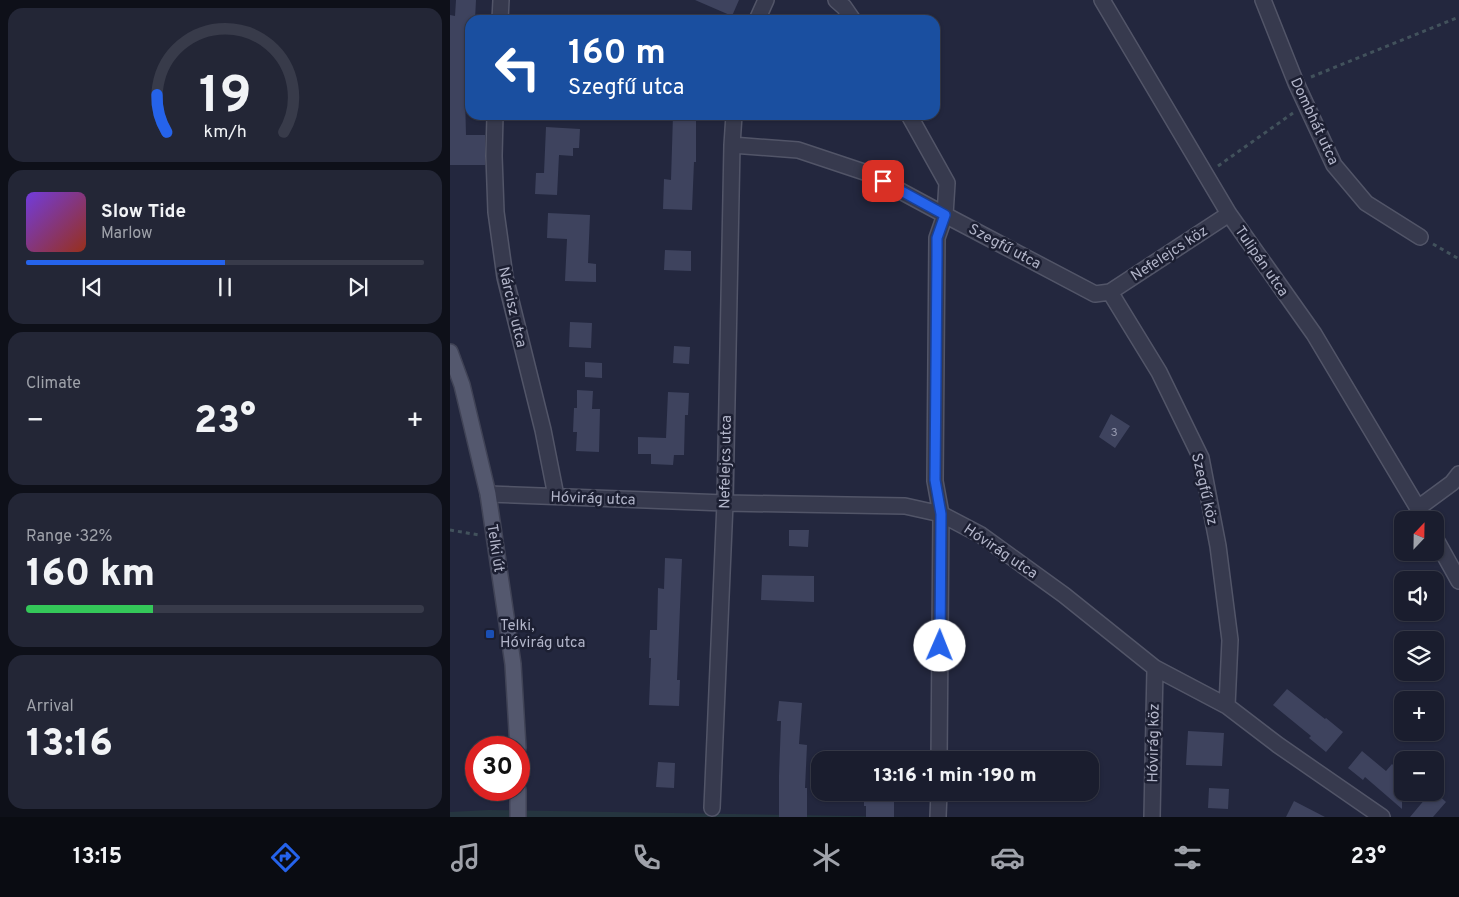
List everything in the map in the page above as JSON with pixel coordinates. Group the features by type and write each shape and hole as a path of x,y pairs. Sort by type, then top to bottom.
{"main road":[{"name":"Telki út","path":"450,352 462,385 488,494 513,664 517,736"},
{"path":"518,801 518,817"}],"street":[{"path":"500,0 500,15"},
{"path":"759,15 766,0"},
{"path":"836,0 850,15"},
{"name":"Tulipán utca","path":"1102,0 1229,214 1314,334 1420,511"},
{"name":"Dombhát utca","path":"1263,0 1296,83 1334,165 1366,203 1420,237"},
{"name":"Nárcisz utca","path":"496,120 494,156 496,212 505,277 556,496"},
{"name":"Nefelejcs utca","path":"712,808 725,503 734,120"},
{"path":"912,120 947,183 945,215 937,238 935,480 941,514 939,751"},
{"name":"Szegfű utca","path":"732,145 798,150 867,172 1096,294 1110,292"},
{"name":"Nefelejcs köz","path":"1110,292 1229,214"},
{"name":"Szegfű köz","path":"1110,292 1158,372 1201,458 1218,546 1230,640 1227,706"},
{"path":"1425,511 1459,474"},
{"name":"Hóvirág utca","path":"488,494 725,503 905,506 941,514 981,535 1064,595 1155,668 1227,706 1278,745 1382,817"},
{"path":"1444,554 1459,580"},
{"name":"Hóvirág köz","path":"1152,817 1155,668"},
{"path":"938,801 938,817"}],"path":[{"path":"1296,83 1459,17"},
{"path":"1206,175 1306,104"},
{"path":"1420,237 1459,259"},
{"path":"450,530 480,535"}],"shaded area":[{"path":"489,810 910,817 450,817 450,812"}],"building":[{"path":"456,0 476,0 475,15 465,15 465,120 466,135 485,135 485,165 450,165 450,15 455,16"},
{"path":"695,0 739,0 732,15"},
{"path":"673,120 696,120 696,162 694,162 692,210 663,209 664,179 671,180"},
{"path":"546,127 580,129 579,148 573,148 573,156 559,155 557,195 535,194 536,173 544,173"},
{"path":"548,213 590,215 588,263 596,264 596,282 565,281 567,239 547,238"},
{"path":"665,250 691,251 691,271 664,270"},
{"path":"570,322 592,323 591,348 569,347"},
{"path":"674,346 690,347 689,364 673,363"},
{"path":"585,362 602,363 602,378 585,377"},
{"path":"577,390 593,391 592,409 600,409 599,452 576,451 577,432 573,432 574,408 577,408"},
{"path":"668,392 689,393 688,415 685,415 684,455 674,455 673,465 651,464 651,454 638,454 638,437 666,438"},
{"path":"1111,414 1130,426 1115,448 1099,437"},
{"path":"789,530 809,530 808,547 789,546"},
{"path":"665,558 682,559 677,680 680,680 679,706 649,705 650,630 657,630 658,588 664,589"},
{"path":"762,575 814,576 814,602 761,600"},
{"path":"1287,689 1343,732 1326,752 1309,738 1311,736 1273,705"},
{"path":"779,701 802,703 799,744 807,745 805,788 807,788 807,817 779,817 781,721 777,721"},
{"path":"1188,731 1224,733 1222,766 1186,765"},
{"path":"1362,751 1386,771 1392,764 1394,766 1394,801 1402,801 1402,809 1365,777 1363,780 1348,768"},
{"path":"658,762 675,763 674,788 656,787"},
{"path":"1209,788 1229,789 1228,809 1208,808"},
{"path":"1444,800 1446,802 1433,817 1410,817 1423,801"},
{"path":"864,801 894,801 894,817 866,817 866,806 864,806"},
{"path":"1294,801 1325,817 1286,817"}],"place":[{"name":"Telki, Hóvirág utca","path":"490,634"}],"route":[{"path":"883,181 945,215 937,238 935,480 941,514 940,646"}]}
